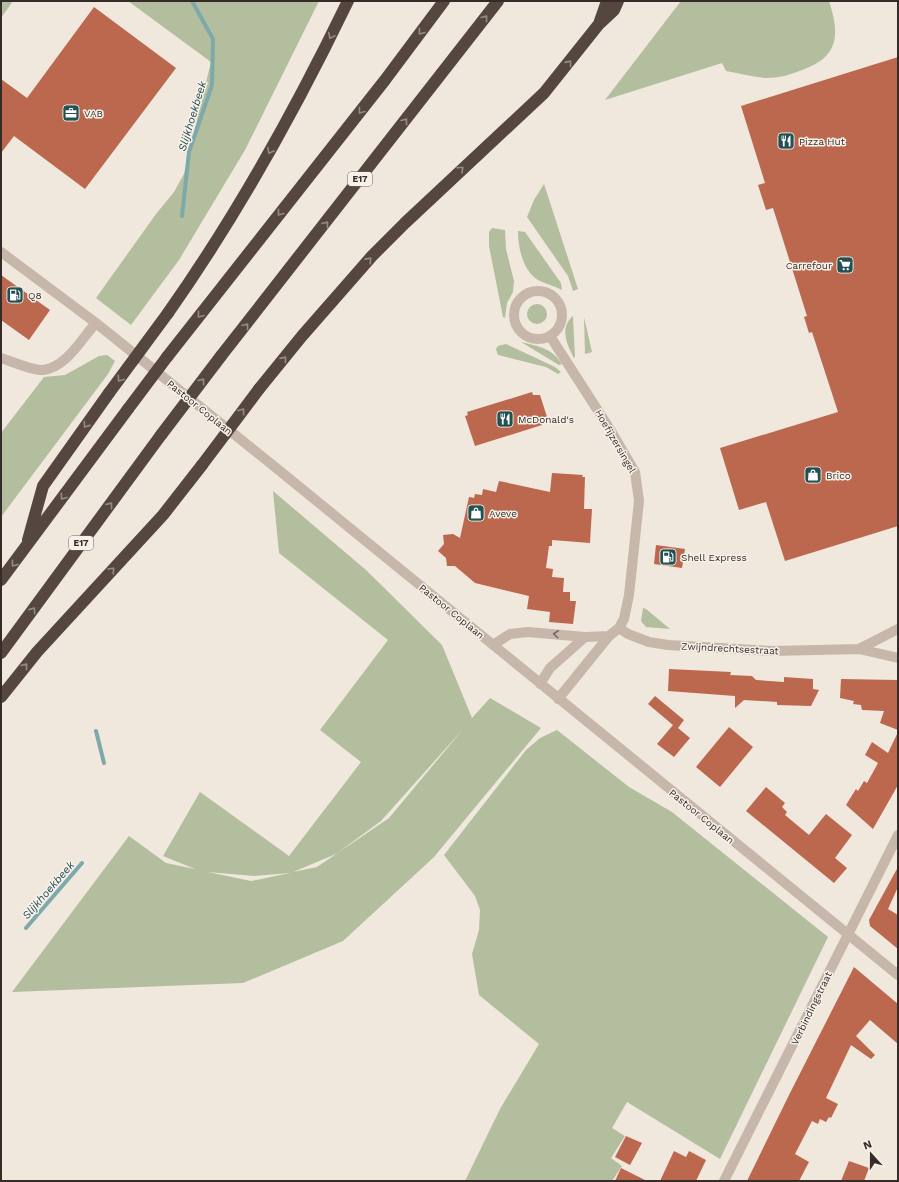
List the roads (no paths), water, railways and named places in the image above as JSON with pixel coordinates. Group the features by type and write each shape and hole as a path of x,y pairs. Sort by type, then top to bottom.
{"highway":[{"path":"26,547 43,486 202,264 259,170 299,98 348,1"},
{"path":"1,580 188,329 385,80 444,1"},
{"name":"E17","path":"1,653 161,434 498,1"},
{"path":"599,24 607,1"},
{"path":"1,697 37,652 163,515 259,389 302,336 372,256 405,223 544,93 599,24 614,10 618,1"}],"street":[{"name":"Pastoor Coplaan","path":"1,252 96,323 898,976"},
{"path":"544,291 557,299 561,305 562,319 556,332 550,336 535,339 527,337 516,326 514,310 522,296 529,292 544,291"},
{"path":"1,358 42,370 57,366 83,340 96,323"},
{"name":"Hoefijzersingel","path":"550,336 612,431 635,472 639,501 629,595 624,619 619,628"},
{"path":"558,699 609,636 619,628"},
{"name":"Zwijndrechtsestraat","path":"619,628 628,634 648,642 668,645 772,651 859,649 898,658"},
{"name":"Zwijndrechtsestraat","path":"859,649 898,629"},
{"path":"493,645 510,634 528,632 585,637 609,636"},
{"path":"540,684 550,668 585,637"},
{"name":"Verbindingstraat","path":"724,1181 898,835"}],"waterway":[{"name":"Slijkhoekbeek","path":"182,216 189,152 212,85 213,39 192,1"},
{"name":"Slijkhoekbeek","path":"96,731 104,763"},
{"name":"Slijkhoekbeek","path":"26,928 82,863"}],"place":[{"name":"VAB","path":"71,113"},
{"name":"Pizza Hut","path":"786,141"},
{"name":"Carrefour","path":"845,265"},
{"name":"Q8","path":"15,295"},
{"name":"McDonald's","path":"505,419"},
{"name":"Brico","path":"813,475"},
{"name":"Aveve","path":"476,513"},
{"name":"Shell Express","path":"668,557"}]}
